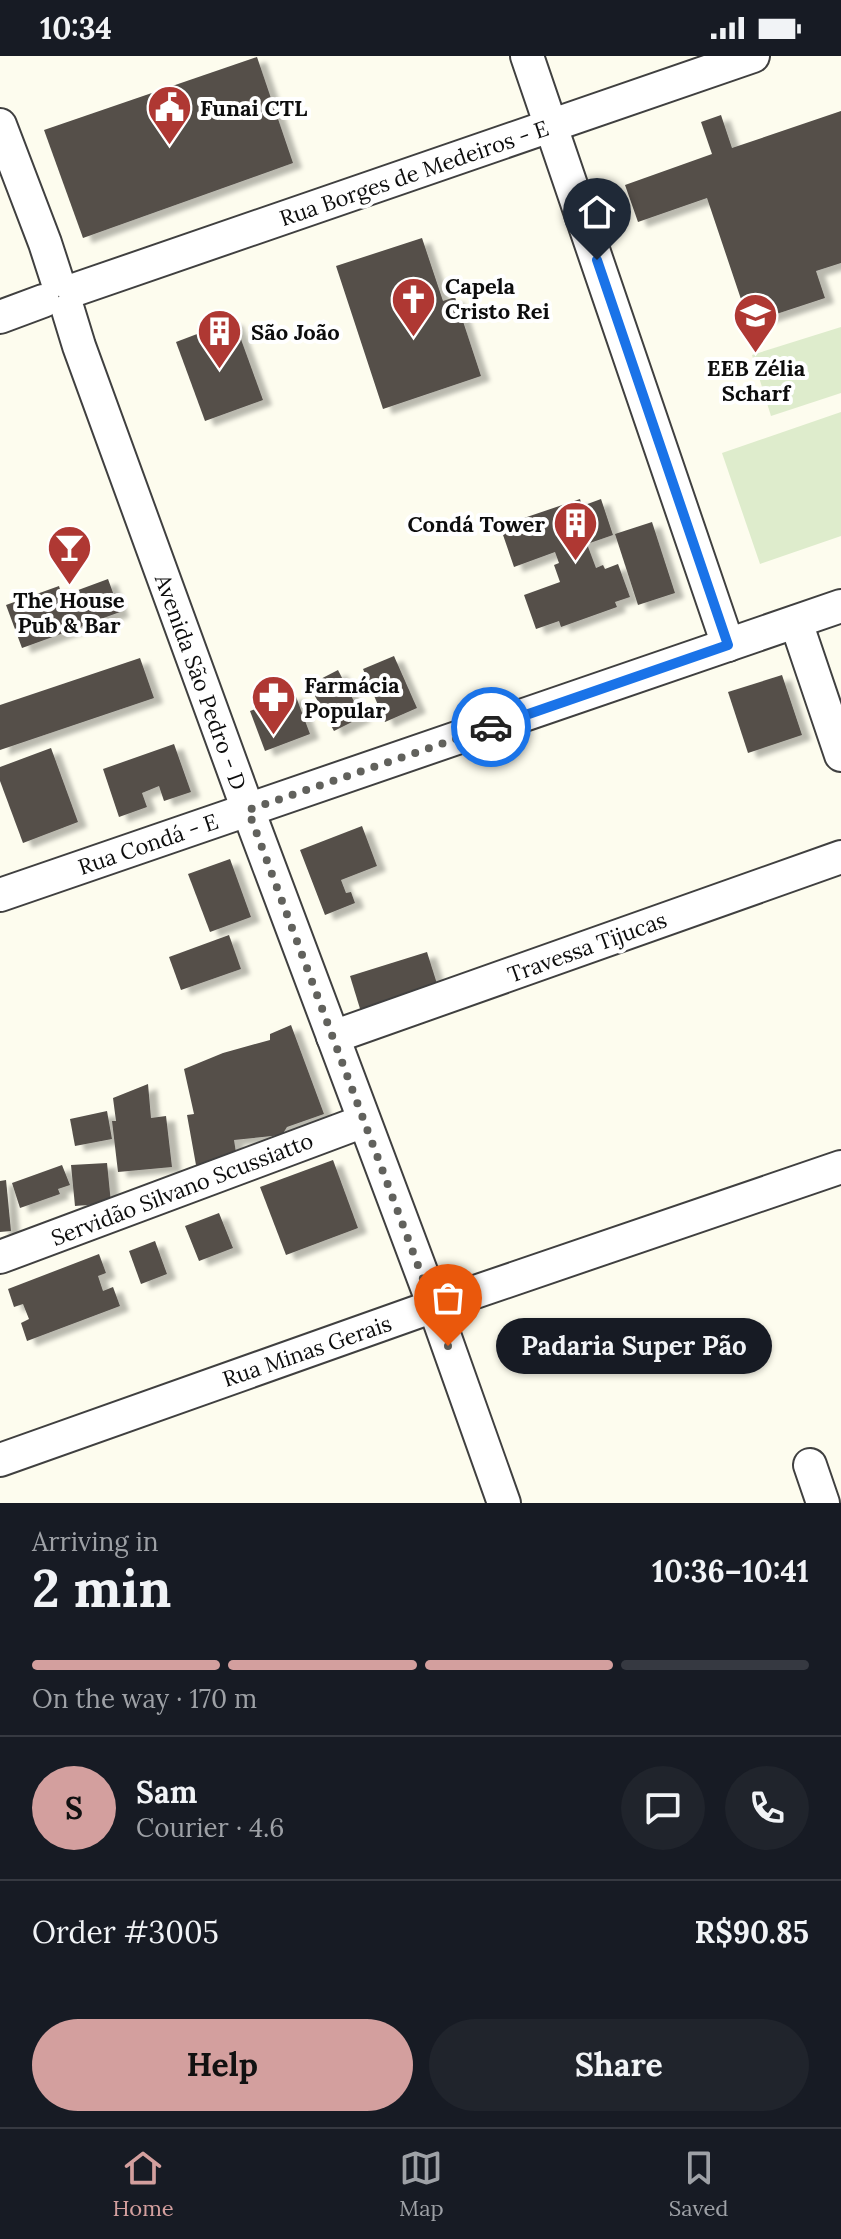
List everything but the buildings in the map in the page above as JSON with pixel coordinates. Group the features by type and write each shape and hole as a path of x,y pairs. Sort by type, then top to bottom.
{"street":[{"path":"527,56 728,645"},
{"name":"Rua Borges de Medeiros - E","path":"0,317 753,56"},
{"name":"Avenida São Pedro - D","path":"0,125 504,1503"},
{"name":"Rua Condá - E","path":"0,895 841,606"},
{"path":"796,622 841,755"},
{"name":"Travessa Tijucas","path":"333,1037 841,857"},
{"name":"Servidão Silvano Scussiatto","path":"0,1257 364,1121"},
{"name":"Rua Minas Gerais","path":"0,1460 434,1306 841,1167"},
{"path":"810,1465 823,1503"}],"green space":[{"path":"841,327 841,393 771,416 752,355"},
{"path":"841,412 841,536 760,564 722,453"}],"way so far":[{"path":"448,1346 248,810 491,727"}],"place":[{"name":"Funai CTL","path":"169,147"},
{"name":"Capela Cristo Rei","path":"414,338"},
{"name":"EEB Zélia Scharf","path":"756,354"},
{"name":"São João","path":"220,371"},
{"name":"Condá Tower","path":"576,563"},
{"name":"The House Pub & Bar","path":"69,586"},
{"name":"Farmácia Popular","path":"273,737"},
{"name":"Padaria Super Pão","path":"448,1346"}],"route":[{"path":"491,727 728,645 597,260"}]}
